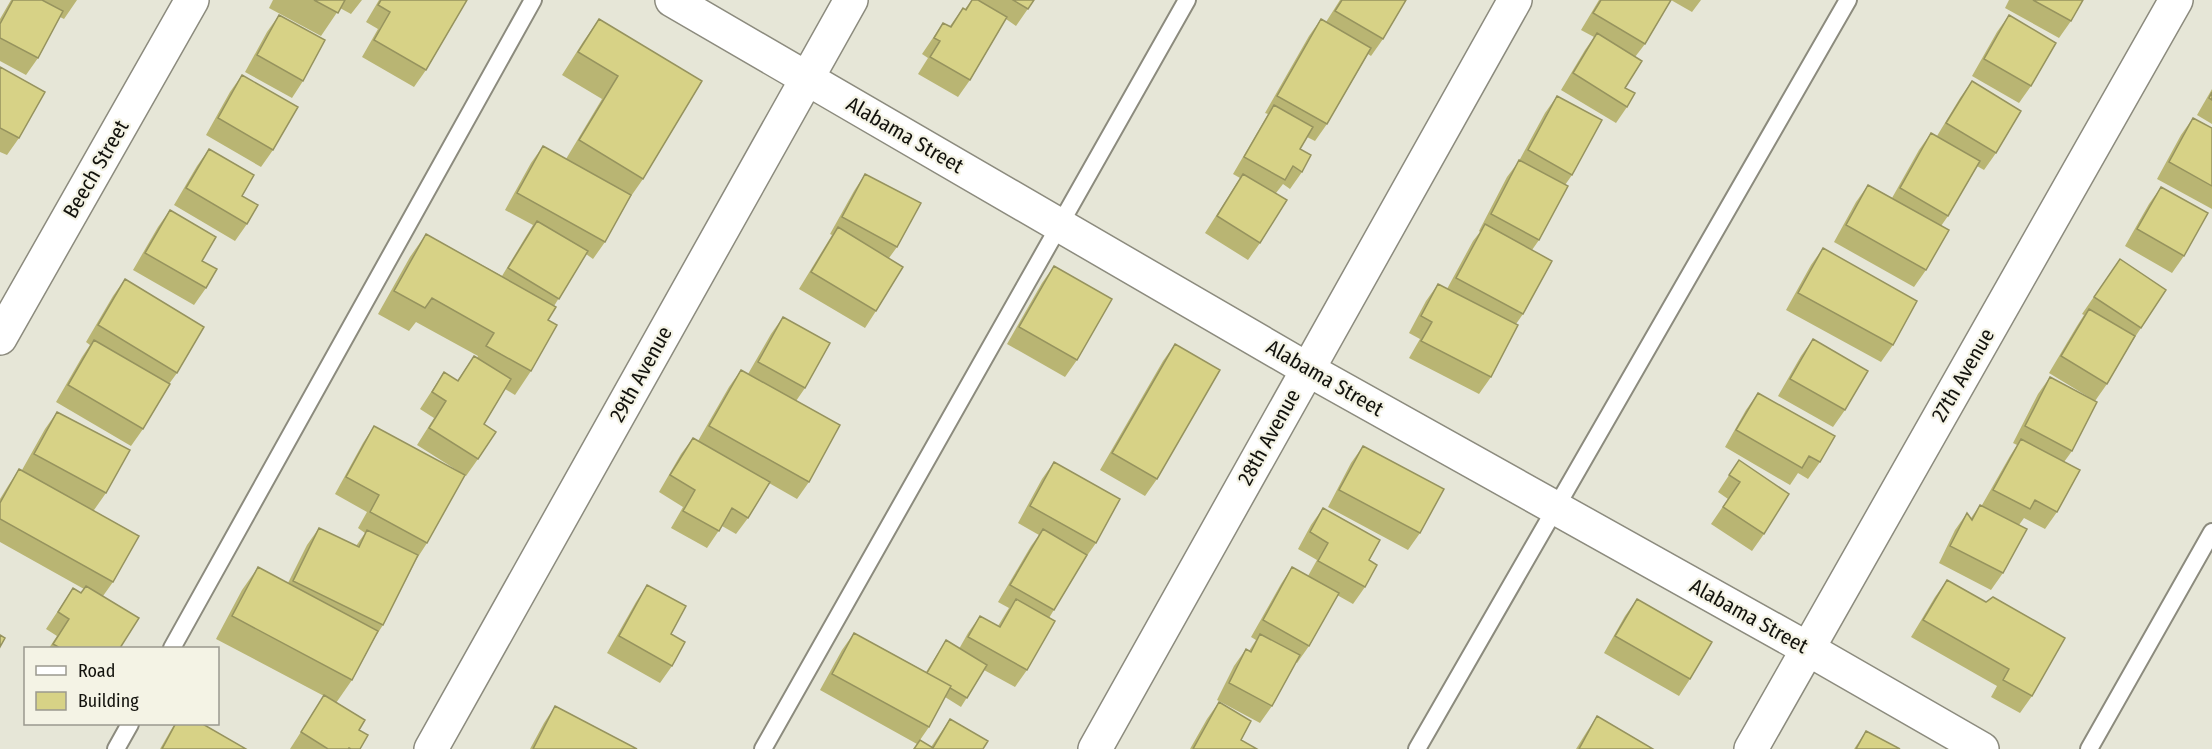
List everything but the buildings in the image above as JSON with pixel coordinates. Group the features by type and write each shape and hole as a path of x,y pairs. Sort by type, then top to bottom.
{"street":[{"name":"Beech Street","path":"0,338 192,0"},
{"name":"Alabama Street","path":"672,0 1307,369 1982,749"},
{"name":"29th Avenue","path":"431,749 851,0"},
{"name":"28th Avenue","path":"1095,749 1515,0"},
{"name":"27th Avenue","path":"1751,749 2176,0"}],"lane":[{"path":"173,647 532,0"},
{"path":"764,749 1187,0"},
{"path":"1417,749 1848,0"},
{"path":"2089,749 2212,532"},
{"path":"116,749 129,725"}]}
